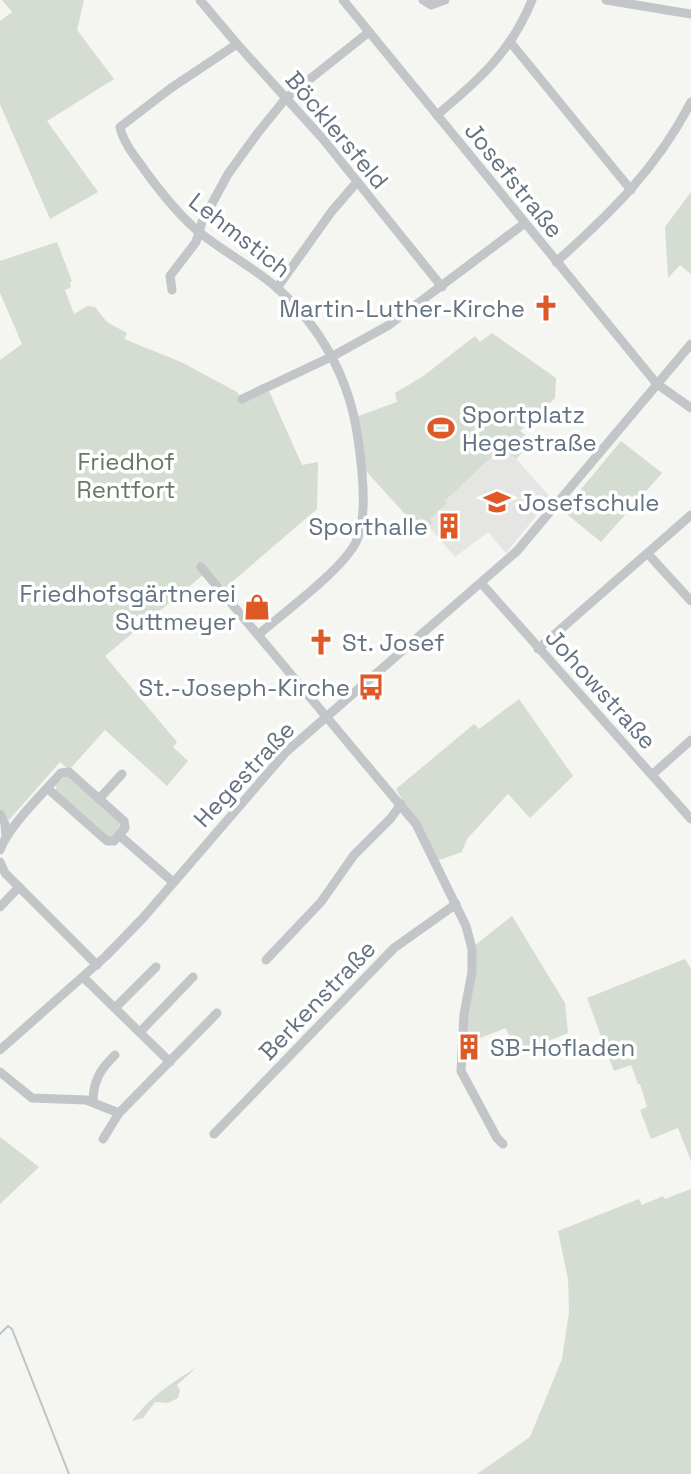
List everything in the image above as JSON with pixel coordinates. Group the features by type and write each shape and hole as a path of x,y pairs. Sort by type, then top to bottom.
{"street":[{"name":"Böcklersfeld","path":"200,0 357,181 442,287"},
{"name":"Josefstraße","path":"343,0 657,384 691,408"},
{"path":"423,0 431,5 445,0"},
{"path":"437,116 476,83 511,43 532,0"},
{"path":"606,0 691,14"},
{"path":"172,290 170,276 200,233 202,222 228,174 286,98 369,32"},
{"path":"511,43 631,190"},
{"name":"Lehmstich","path":"237,44 171,88 120,127 121,133 153,182 173,208 200,233 277,288 309,321 333,356 355,418 362,490 360,530 345,559 258,635"},
{"path":"556,262 631,190 662,151 691,102"},
{"path":"277,288 331,211 357,181"},
{"path":"242,399 390,326 525,223"},
{"name":"Hegestraße","path":"1,1048 97,965 286,752 517,551 691,344"},
{"path":"538,649 691,515"},
{"path":"648,554 691,601"},
{"path":"201,567 416,824 466,926 472,949 472,972 464,1014 461,1071 497,1138 503,1144"},
{"name":"Johowstraße","path":"482,584 691,819"},
{"path":"653,774 691,740"},
{"path":"0,850 6,836 47,788 61,773 69,772 124,821 125,828 114,841 107,841 47,788"},
{"path":"99,799 122,774"},
{"path":"266,960 321,902 354,855 391,818 401,804"},
{"path":"0,814 5,824 6,836"},
{"path":"119,835 173,882"},
{"path":"0,862 5,873 97,965"},
{"path":"0,908 19,887"},
{"name":"Berkenstraße","path":"214,1134 394,948 456,904"},
{"path":"115,1008 156,967"},
{"path":"83,977 170,1062"},
{"path":"140,1032 193,977"},
{"path":"103,1139 119,1113 217,1013"},
{"path":"90,1101 98,1074 114,1055"},
{"path":"0,1072 32,1098 90,1101 119,1113"}],"shaded area":[{"name":"Josefschule","path":"504,445 551,498 506,553 488,532 455,557 429,527 433,523 429,519"}],"green space":[{"path":"2,0 84,0 77,30 114,79 47,121 98,192 50,219 0,104 0,21 12,12"},
{"path":"691,192 691,274 680,265 668,278 665,227"},
{"name":"Friedhof Rentfort","path":"57,242 72,281 71,287 65,290 74,314 88,306 95,307 107,322 127,333 124,339 181,362 237,392 244,402 269,391 302,465 318,462 317,509 225,588 209,570 105,656 177,742 173,747 188,761 167,786 105,730 69,770 60,762 9,820 0,811 0,360 22,344 0,293 0,261"},
{"name":"Sportplatz Hegestraße","path":"492,333 556,378 555,398 520,431 533,441 516,459 503,446 445,501 447,503 430,519 433,523 429,527 404,513 366,471 358,416 397,402 395,393 422,377 475,336 480,342"},
{"path":"621,441 662,473 601,542 563,511"},
{"path":"519,699 573,776 530,818 508,794 467,839 462,852 439,860 435,858 396,789 474,724 479,729"},
{"path":"64,777 69,777 120,822 121,827 112,837 107,837 56,791 56,785"},
{"path":"512,916 565,1003 568,1033 515,1052 506,1028 465,1044 474,946"},
{"path":"685,959 691,969 691,1161 678,1128 651,1139 640,1110 647,1107 640,1084 631,1065 614,1071 587,998"},
{"path":"0,1137 39,1167 0,1204"},
{"path":"691,1189 691,1474 477,1474 530,1437 562,1359 569,1312 568,1279 558,1231 639,1199 642,1205"},
{"path":"197,1367 177,1385 180,1390 178,1398 168,1403 155,1402 143,1418 132,1421 154,1397"}],"waterway":[{"path":"0,1334 8,1326 12,1329 69,1474"}],"place":[{"name":"Martin-Luther-Kirche","path":"546,308"},
{"name":"Sportplatz Hegestraße","path":"441,428"},
{"name":"Josefschule","path":"497,502"},
{"name":"Sporthalle","path":"449,526"},
{"name":"Friedhofsgärtnerei Suttmeyer","path":"257,607"},
{"name":"St. Josef","path":"321,642"},
{"name":"St.-Joseph-Kirche","path":"371,687"},
{"name":"SB-Hofladen","path":"469,1047"}]}
